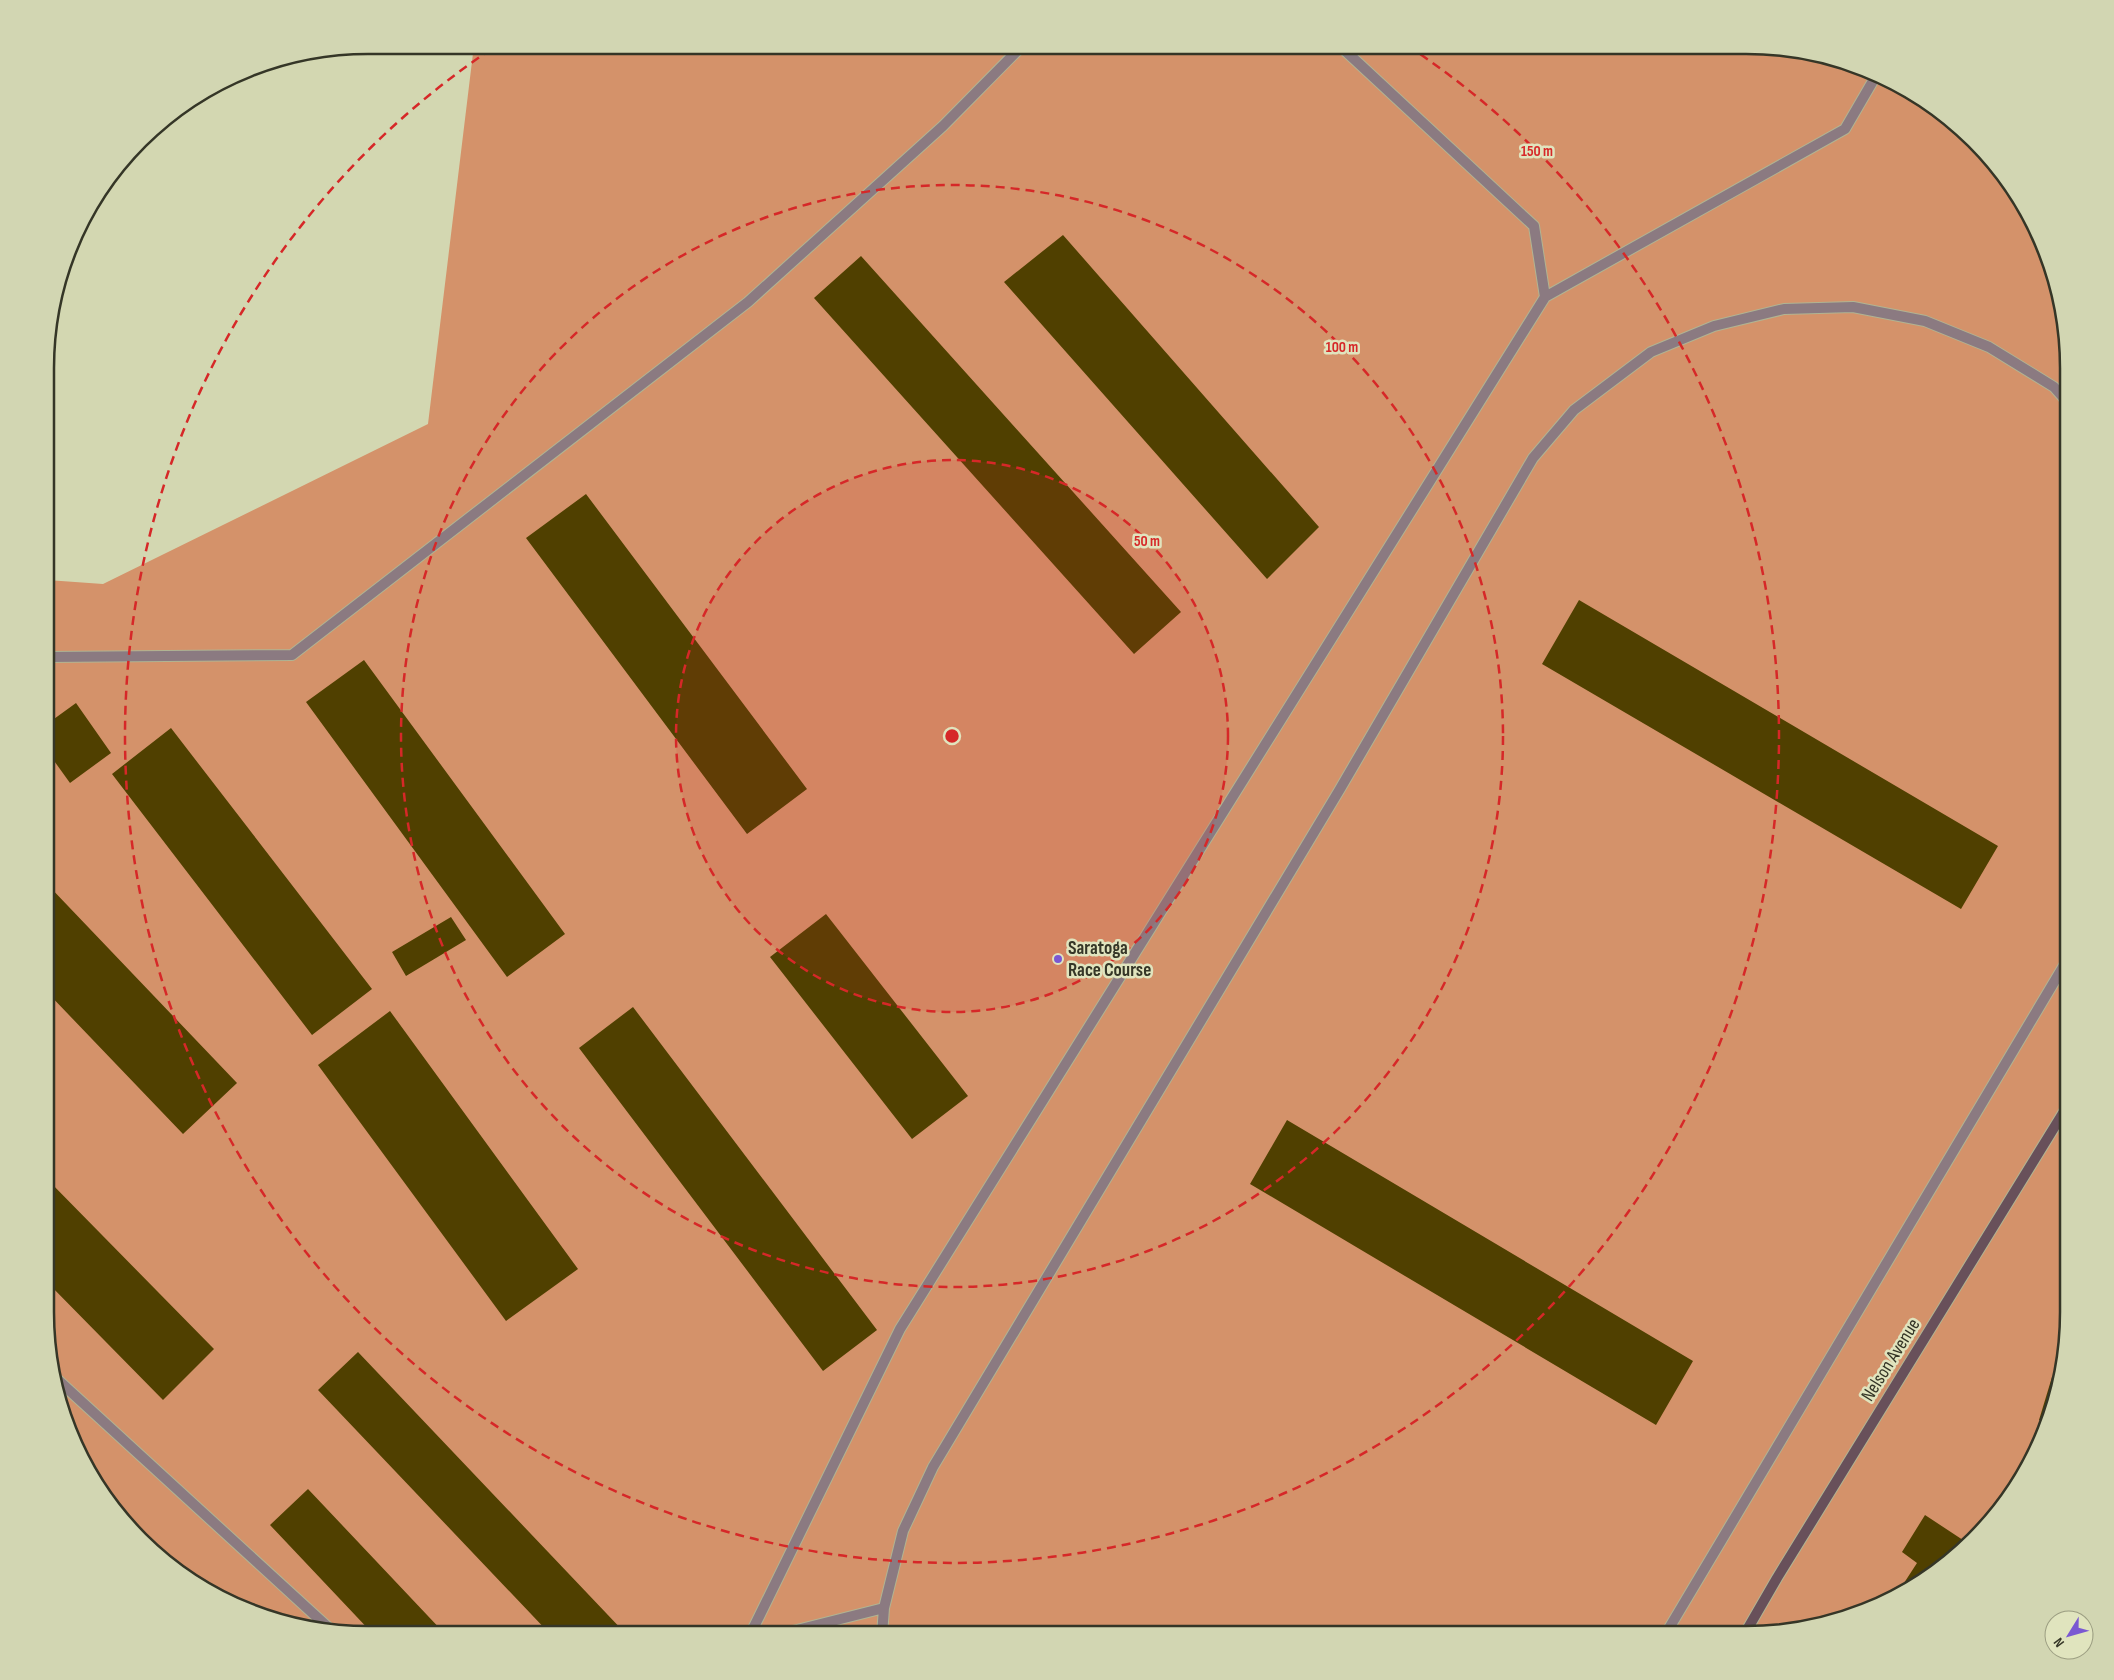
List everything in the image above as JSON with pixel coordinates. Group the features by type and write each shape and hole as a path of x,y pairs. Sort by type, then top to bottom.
{"street":[{"name":"Nelson Avenue","path":"1749,1626 2060,1118"}],"lane":[{"path":"54,657 292,655 748,302 943,126 1014,54"},
{"path":"1348,54 1534,226 1545,297"},
{"path":"754,1626 900,1330 1545,297 1845,128 1873,81"},
{"path":"883,1626 884,1608 903,1532 933,1467 1340,789 1533,458 1574,410 1651,352 1714,326 1784,309 1853,307 1925,321 1989,348 2054,387 2060,394"},
{"path":"1670,1626 2060,970"},
{"path":"62,1384 324,1623"},
{"path":"810,1626 884,1608"}],"shaded area":[{"name":"Saratoga Race Course","path":"473,54 1766,54 1787,56 1847,70 1885,86 1920,107 1968,146 1995,177 2018,211 2044,267 2058,327 2060,348 2060,1332 2058,1353 2044,1413 2028,1451 2007,1486 1968,1534 1937,1561 1903,1584 1847,1610 1787,1624 1766,1626 348,1626 327,1624 267,1610 229,1594 194,1573 146,1534 119,1503 96,1469 70,1413 56,1353 54,1332 54,580 103,584 428,424"}],"building":[{"path":"1063,235 1319,527 1267,579 1004,282"},
{"path":"861,256 1181,612 1134,654 814,298"},
{"path":"586,494 807,789 747,834 526,538"},
{"path":"1579,600 1998,846 1961,909 1542,664"},
{"path":"364,660 565,934 507,977 306,702"},
{"path":"76,703 111,753 70,783 54,761 54,719"},
{"path":"171,728 372,989 312,1035 112,774"},
{"path":"54,891 237,1083 183,1134 54,999"},
{"path":"826,914 968,1096 912,1139 770,957"},
{"path":"451,917 466,940 406,976 392,952"},
{"path":"633,1007 877,1330 823,1371 579,1048"},
{"path":"390,1011 578,1269 506,1321 318,1065"},
{"path":"1287,1120 1693,1361 1656,1425 1250,1184"},
{"path":"54,1186 214,1349 163,1400 54,1289"},
{"path":"358,1352 618,1626 542,1626 318,1390"},
{"path":"2052,1377 2050,1393 2044,1413 2041,1420 2039,1420"},
{"path":"308,1489 437,1626 365,1626 270,1525"},
{"path":"1925,1515 1962,1539 1937,1561 1904,1583 1917,1563 1902,1552"}],"place":[{"name":"Saratoga Race Course","path":"1058,959"}]}
